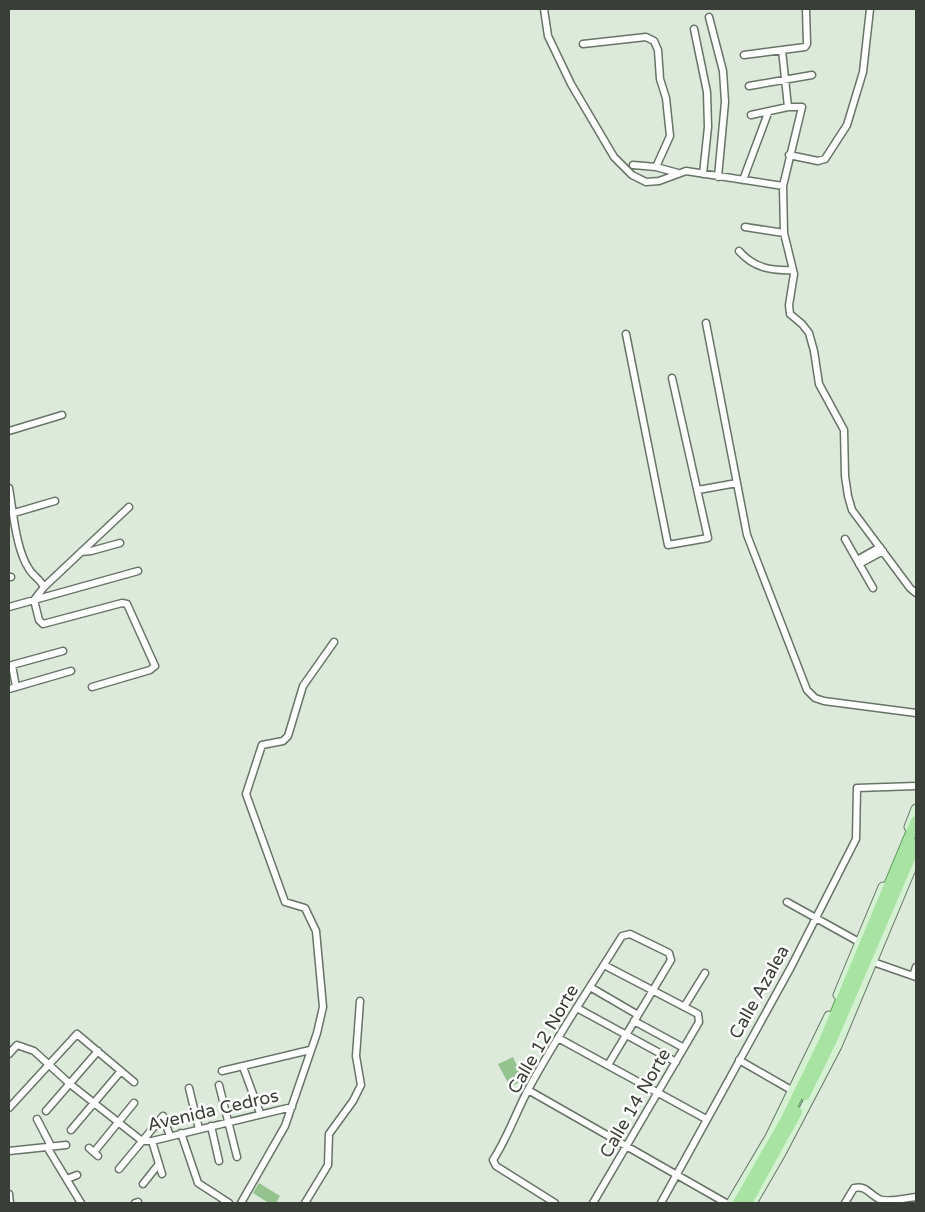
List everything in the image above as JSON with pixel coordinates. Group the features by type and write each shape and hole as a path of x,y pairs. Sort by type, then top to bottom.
{"main road":[{"path":"738,1203 786,1119 824,1041 916,821"},
{"path":"746,1203 778,1149 821,1066 916,844"}],"street":[{"path":"544,9 548,36 557,58 618,162 632,175 646,182 659,181 678,172"},
{"path":"744,55 805,47 807,44 806,9"},
{"path":"789,154 818,161 824,159 847,125 858,96 863,72 870,9"},
{"path":"709,17 724,71 725,102 718,177"},
{"path":"694,29 707,92 708,127 703,174"},
{"path":"583,44 646,37 654,41 658,50 660,79 666,98 670,136 656,167"},
{"path":"782,50 788,107"},
{"path":"749,86 812,74"},
{"path":"751,114 768,113 788,107 802,108 789,154 783,186 784,233 793,270 788,305 790,314 809,333 820,384 844,430 845,476 852,510 910,588 916,593"},
{"path":"744,180 768,113"},
{"path":"633,165 783,186"},
{"path":"745,227 784,233"},
{"path":"739,251 754,265 765,269 793,270"},
{"path":"706,323 747,535 807,690 815,698 824,701 916,713"},
{"path":"626,334 668,545 708,538 672,378"},
{"path":"9,431 62,415"},
{"path":"698,490 737,483"},
{"path":"9,488 22,554 29,570 39,578 44,587"},
{"path":"14,513 55,501"},
{"path":"34,600 44,587 129,507"},
{"path":"845,539 873,588"},
{"path":"81,552 92,552 120,543"},
{"path":"858,562 881,549"},
{"path":"9,607 138,571"},
{"path":"34,600 41,624 125,602 129,607 155,666 150,670 92,687"},
{"path":"241,1203 286,1126 317,1033 323,1007 316,931 305,908 285,902 246,794 262,746 283,742 288,736 303,686 334,642"},
{"path":"16,687 12,664 63,651"},
{"path":"9,689 71,671"},
{"name":"Calle Azalea","path":"661,1203 817,918 856,839 856,788 916,786"},
{"path":"732,1203 770,1137 830,1014 916,809"},
{"path":"752,1203 782,1153 837,1046 914,867 916,857"},
{"path":"787,902 859,942"},
{"name":"Calle 12 Norte","path":"555,1203 493,1164 528,1090 558,1038 626,933 671,956 653,990"},
{"path":"873,962 914,977 916,967"},
{"path":"604,965 684,1007 705,973"},
{"path":"590,987 638,1015"},
{"path":"608,1065 653,990"},
{"path":"305,1203 328,1164 329,1134 353,1101 361,1085 356,1056 360,1001"},
{"name":"Calle 14 Norte","path":"594,1203 700,1018 698,1014 684,1007"},
{"path":"577,1008 676,1062"},
{"path":"634,1021 684,1048"},
{"path":"9,1108 48,1063 77,1034 134,1082"},
{"path":"558,1038 706,1119"},
{"name":"Avenida Cedros","path":"9,1054 17,1045 34,1051 70,1084 142,1141 152,1141 260,1113 292,1107"},
{"path":"222,1071 310,1050"},
{"path":"46,1111 98,1051"},
{"path":"739,1060 793,1091"},
{"path":"243,1066 260,1113"},
{"path":"70,1130 121,1071"},
{"path":"220,1085 237,1157"},
{"path":"190,1088 199,1129"},
{"path":"528,1090 726,1203"},
{"path":"94,1152 134,1103"},
{"path":"119,1169 162,1116 170,1136"},
{"path":"37,1119 49,1147 81,1203"},
{"path":"211,1126 219,1162"},
{"path":"181,1133 198,1183 229,1203"},
{"path":"152,1141 162,1174"},
{"path":"9,1151 66,1145"},
{"path":"144,1184 158,1165"},
{"path":"67,1179 77,1175"},
{"path":"845,1203 854,1188 862,1187 880,1200 916,1197"},
{"path":"9,1194 10,1203"}],"green space":[{"path":"513,1057 524,1080 510,1087 498,1064"},
{"path":"259,1183 280,1196 276,1203 269,1203 253,1193"}]}
